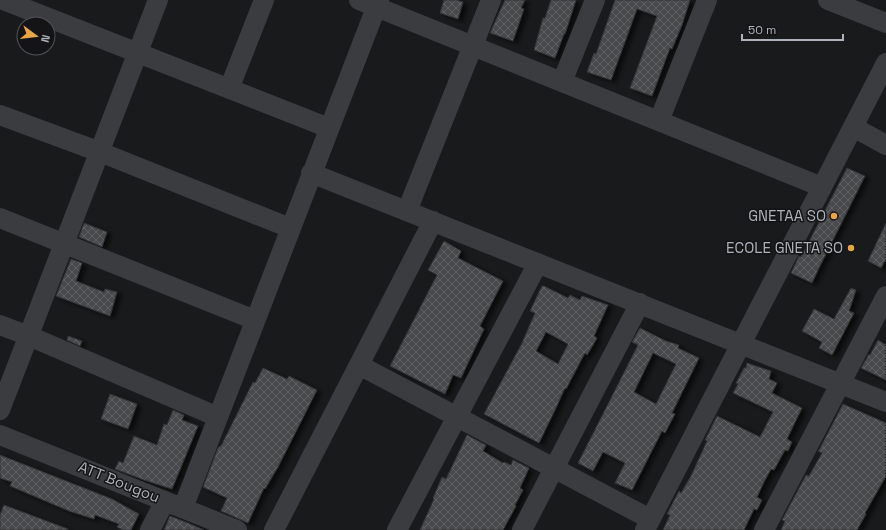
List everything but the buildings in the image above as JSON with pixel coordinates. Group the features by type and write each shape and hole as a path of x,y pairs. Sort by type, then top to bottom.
{"street":[{"path":"3,0 329,128"},
{"path":"0,410 158,0"},
{"path":"229,89 264,0"},
{"path":"407,211 491,0"},
{"path":"562,82 595,0"},
{"path":"659,121 707,0"},
{"path":"828,0 886,23"},
{"path":"183,508 329,128 372,2 473,46 822,187"},
{"path":"359,365 554,468 647,525 886,63"},
{"path":"0,115 100,152 290,228"},
{"path":"853,127 886,145"},
{"path":"311,173 886,402"},
{"path":"0,218 255,320"},
{"path":"274,530 433,221"},
{"path":"397,530 538,263"},
{"path":"764,530 886,296"},
{"path":"522,530 640,303"},
{"path":"0,325 218,417"},
{"name":"ATT Bougou","path":"0,435 237,530"},
{"path":"150,530 165,501"}],"place":[{"name":"GNETAA SO","path":"834,216"},
{"name":"ECOLE GNETA SO","path":"851,248"}]}
